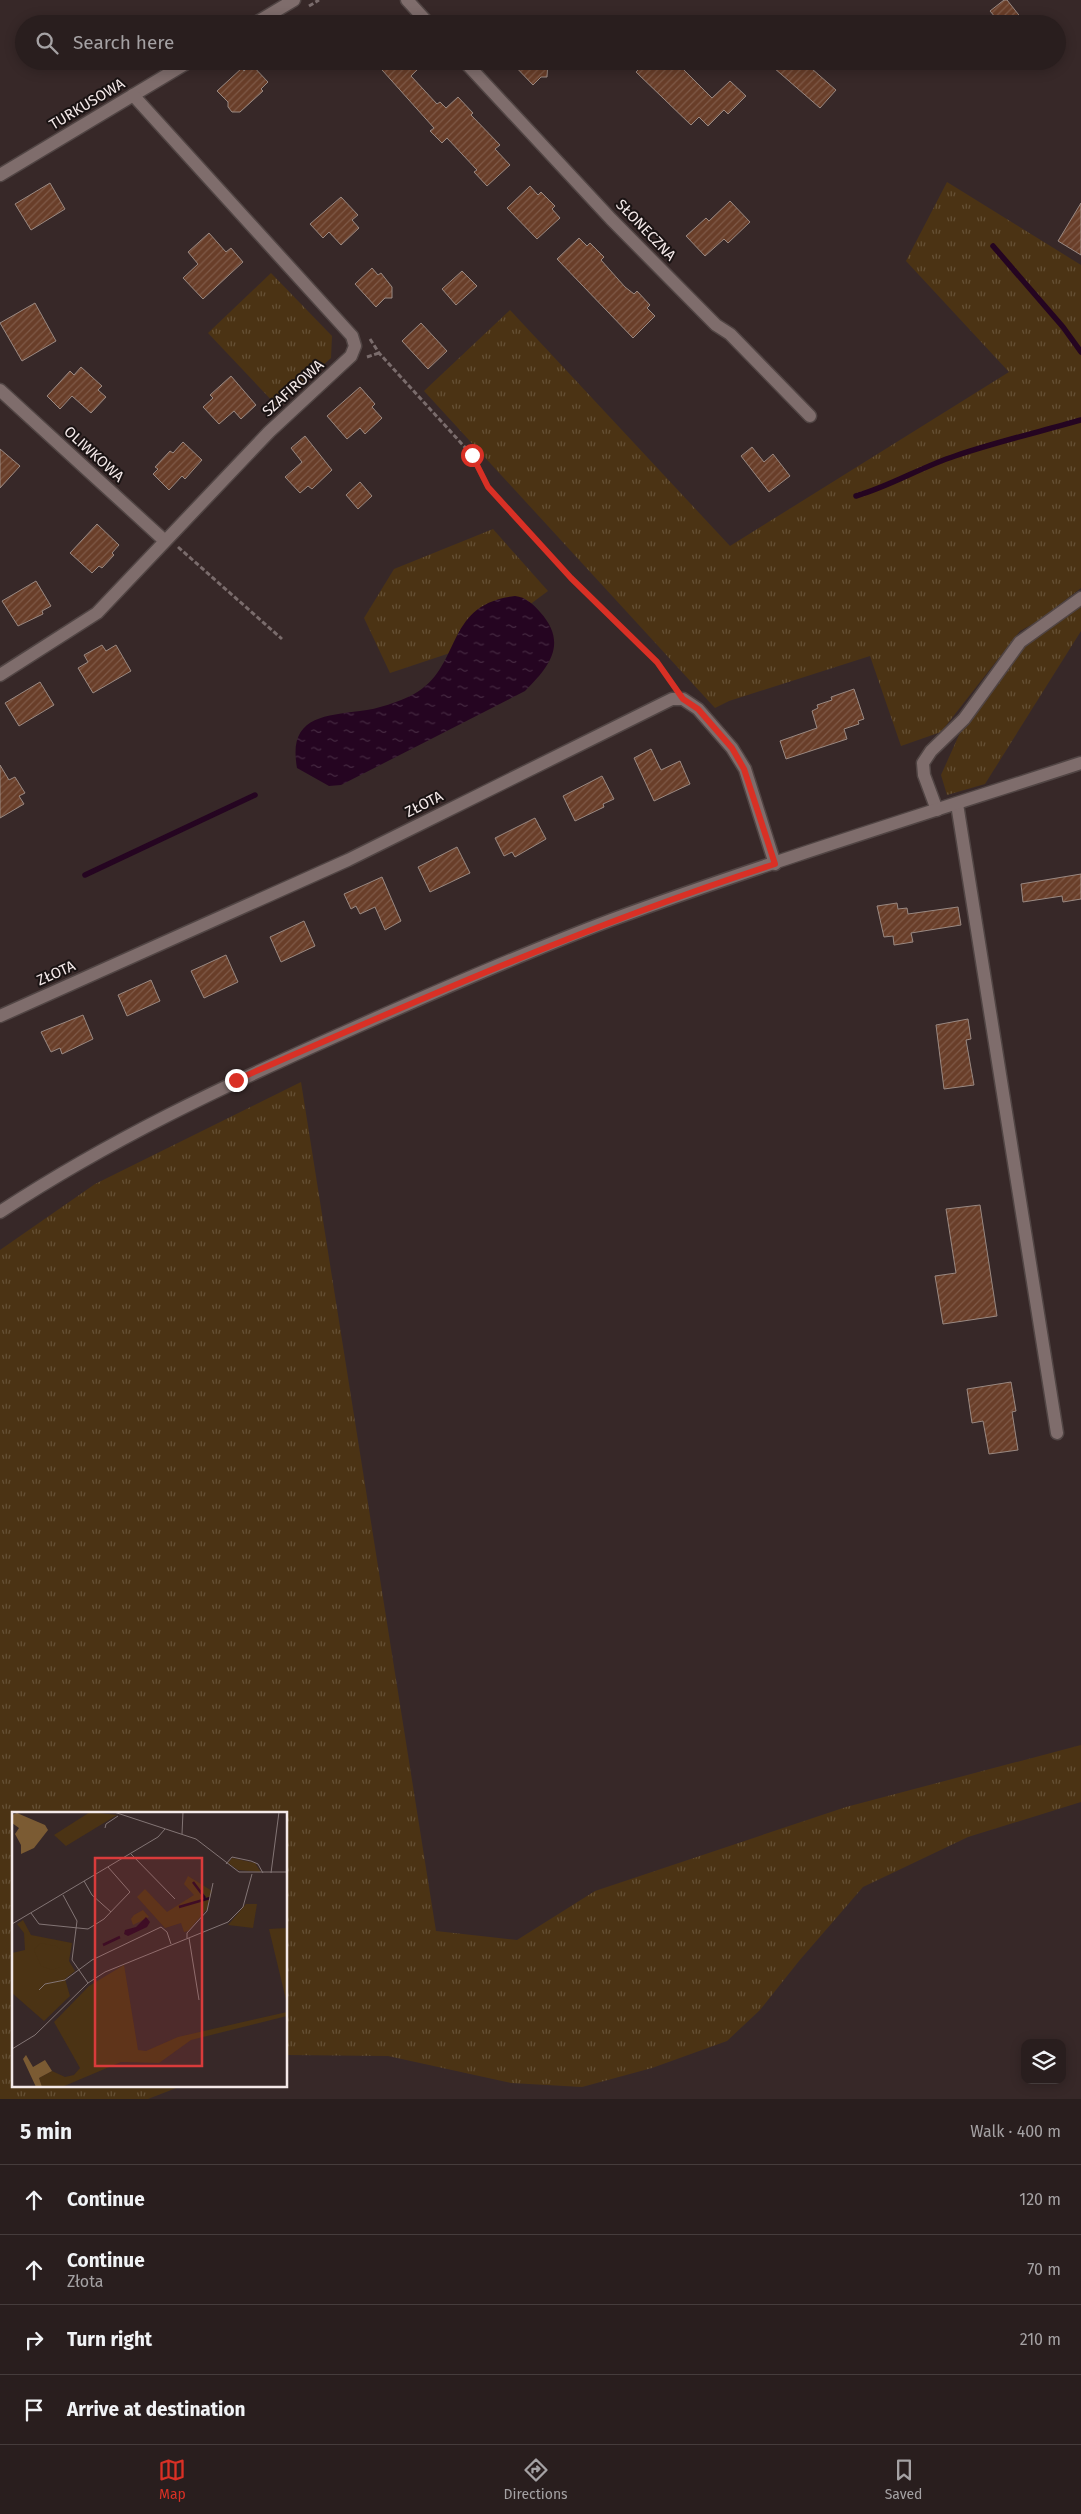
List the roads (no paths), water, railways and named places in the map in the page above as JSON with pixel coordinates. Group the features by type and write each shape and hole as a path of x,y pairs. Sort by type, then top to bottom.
{"street":[{"path":"269,15 294,0"},
{"path":"407,0 421,15"},
{"name":"TURKUSOWA","path":"0,175 175,70"},
{"name":"SŁONECZNA","path":"472,70 611,219 716,325 730,334 810,416"},
{"name":"SZAFIROWA","path":"0,675 98,614 171,543 269,432 351,356 355,346 352,336 134,95"},
{"name":"OLIWKOWA","path":"0,390 171,543"},
{"path":"937,810 924,775 923,763 931,751 964,719 1020,642 1081,598"},
{"name":"ZŁOTA","path":"0,1016 348,860 672,699 683,699 704,716 732,748 744,769 775,864"},
{"path":"0,1212 107,1147 236,1080 568,938 656,904 1081,763"},
{"path":"957,804 1057,1434"}],"water":[{"path":"515,596 529,601 535,606 548,623 553,634 554,644 548,663 525,691 341,785 329,786 297,768 296,751 298,739 303,729 321,718 381,707 414,694 429,682 440,668 464,623 476,611 492,601"}],"waterway":[{"path":"993,246 1063,327 1081,352"},
{"path":"856,496 955,456 1081,420"},
{"path":"85,875 255,795"}]}
